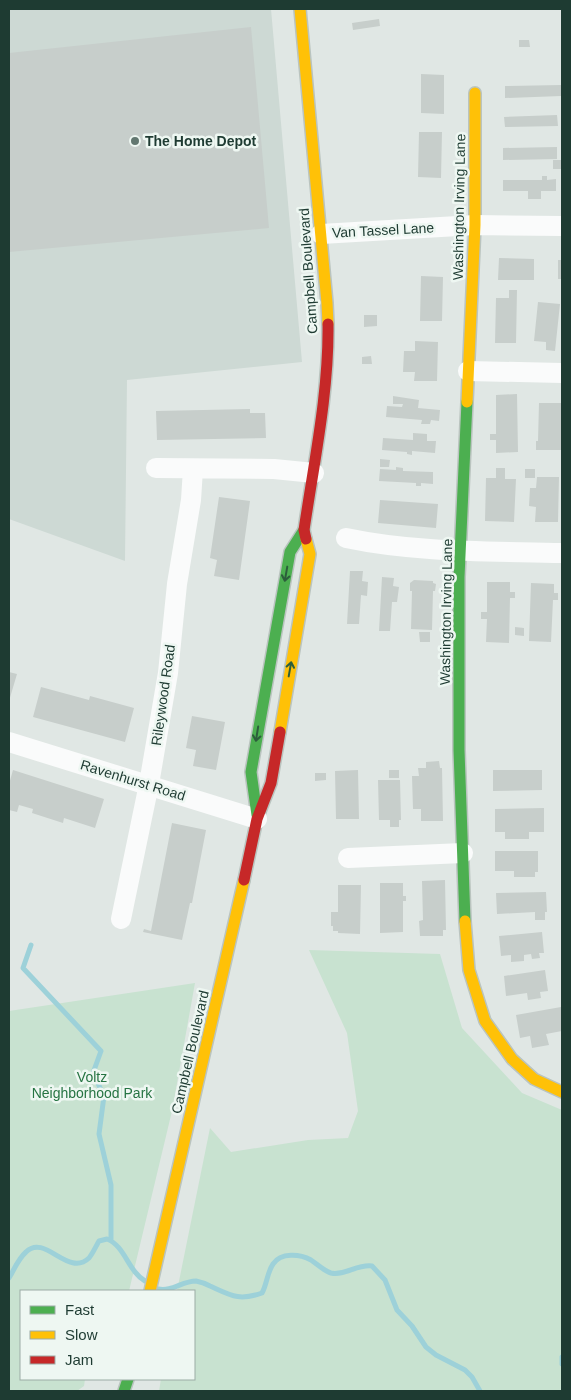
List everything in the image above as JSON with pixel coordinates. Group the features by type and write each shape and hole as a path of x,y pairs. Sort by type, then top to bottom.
{"street":[{"name":"Campbell Boulevard","path":"257,819 251,772 290,552 304,530 314,473 328,342 327,303 300,9"},
{"name":"Washington Irving Lane","path":"475,93 475,225 459,577 459,750 465,928 469,970 485,1021 512,1059 534,1079 562,1092"},
{"name":"Van Tassel Lane","path":"321,234 475,225 562,226"},
{"path":"468,371 562,373"},
{"path":"156,468 274,469 314,473"},
{"name":"Rileywood Road","path":"121,919 168,673 177,584 191,500 193,469"},
{"name":"Campbell Boulevard","path":"150,1290 230,945 257,819 271,783 310,554 304,530"},
{"path":"346,538 392,546 562,553"},
{"name":"Ravenhurst Road","path":"9,742 257,819"},
{"path":"348,858 463,853"}],"shaded area":[{"path":"9,9 271,9 302,362 127,380 125,561 9,519"}],"green space":[{"path":"309,950 440,954 462,1028 522,1093 562,1110 562,1391 159,1391 161,1380 195,1380 195,1290 177,1290 210,1128 231,1152 308,1140 348,1138 358,1111 347,1033"},
{"name":"Voltz Neighborhood Park","path":"195,983 172,1111 129,1290 20,1290 20,1380 85,1380 84,1386 77,1391 9,1391 9,1011"}],"building":[{"path":"379,19 380,26 353,30 352,23"},
{"name":"The Home Depot","path":"251,27 269,228 9,252 9,53"},
{"path":"519,40 529,40 530,47 519,47"},
{"path":"421,74 444,75 444,114 421,113"},
{"path":"561,85 561,96 505,98 505,86"},
{"path":"557,115 558,126 505,127 504,117"},
{"path":"419,132 442,132 441,178 418,177"},
{"path":"557,147 557,159 503,160 503,148"},
{"path":"553,160 561,160 561,169 553,169"},
{"path":"542,176 547,176 547,180 556,179 556,191 541,191 541,199 528,199 528,191 503,191 503,180 542,180"},
{"path":"499,258 534,259 534,280 498,280"},
{"path":"558,260 562,260 562,279 558,279"},
{"path":"421,276 443,277 442,321 420,321"},
{"path":"509,290 517,290 516,343 495,343 496,298 509,298"},
{"path":"538,302 560,304 555,351 546,350 546,342 534,341"},
{"path":"364,315 377,315 377,326 364,327"},
{"path":"415,341 438,342 437,381 414,381 415,372 403,372 404,351 415,351"},
{"path":"371,356 372,364 362,364 362,357"},
{"path":"517,394 518,452 496,453 496,440 490,440 490,434 496,434 496,395"},
{"path":"393,396 419,400 418,408 440,410 439,421 431,420 430,424 421,424 422,420 386,417 387,406 402,407 403,404 393,404"},
{"path":"539,403 562,403 562,450 536,450"},
{"path":"250,409 250,413 265,413 266,438 157,440 156,411"},
{"path":"413,433 427,434 427,441 436,441 435,453 412,451 412,455 407,454 407,452 382,450 383,438 413,440"},
{"path":"380,459 390,460 389,467 380,467"},
{"path":"396,467 403,468 403,471 433,472 433,484 421,483 421,486 416,486 416,483 379,481 380,469 396,470"},
{"path":"496,468 505,468 505,479 516,479 514,522 485,521 486,478 496,478"},
{"path":"525,469 535,469 535,478 525,478"},
{"path":"537,477 559,477 558,522 535,522 536,507 529,506 530,488 536,488"},
{"path":"219,497 250,501 239,580 214,576 217,560 210,558"},
{"path":"380,500 438,504 436,528 378,523"},
{"path":"350,571 363,571 362,581 368,582 367,596 361,595 359,624 347,624"},
{"path":"382,577 394,578 393,586 399,587 397,602 392,602 390,631 379,631"},
{"path":"414,580 433,581 436,584 435,591 433,591 432,630 411,629 412,591 410,591 410,583"},
{"path":"487,582 510,582 510,592 515,592 515,598 510,598 509,643 486,642 487,619 481,619 481,612 487,612"},
{"path":"531,583 554,584 554,593 558,593 558,600 553,600 551,642 529,641"},
{"path":"515,627 524,628 524,636 515,635"},
{"path":"419,632 430,632 430,642 420,642"},
{"path":"9,672 17,674 9,701"},
{"path":"41,687 89,700 90,696 134,708 125,742 33,717"},
{"path":"192,716 225,722 216,770 193,766 196,750 186,748"},
{"path":"439,761 440,768 442,768 443,821 421,821 421,809 413,809 412,776 419,776 418,768 426,768 426,762"},
{"path":"13,770 104,799 95,828 64,818 63,823 32,813 33,809 19,805 17,812 9,810 9,784"},
{"path":"358,770 359,819 336,819 335,771"},
{"path":"389,770 399,770 399,778 389,778"},
{"path":"493,770 542,770 542,790 493,791"},
{"path":"315,773 326,773 326,780 315,781"},
{"path":"378,780 400,780 401,820 399,820 399,827 390,827 390,820 379,820"},
{"path":"544,808 544,832 529,832 529,839 505,839 505,832 495,832 495,809"},
{"path":"172,823 206,830 192,903 190,903 182,940 143,932 144,929 151,931"},
{"path":"495,851 538,851 538,872 535,872 535,877 514,877 514,871 495,871"},
{"path":"445,880 446,930 443,930 443,936 420,936 419,921 423,920 422,881"},
{"path":"380,883 403,883 403,896 406,896 406,901 403,901 403,932 380,933"},
{"path":"338,885 361,885 360,934 333,931 331,912 338,912"},
{"path":"546,892 547,912 545,912 545,920 535,920 535,912 497,914 496,893"},
{"path":"542,932 544,953 539,953 540,958 532,959 531,954 524,955 524,961 511,962 511,955 501,956 499,936"},
{"path":"545,970 548,991 540,992 541,998 528,1000 527,993 506,996 504,976"},
{"path":"561,1007 562,1031 546,1034 549,1045 532,1048 530,1036 520,1038 516,1015"}],"waterway":[{"path":"31,945 23,968 101,1051 93,1073 104,1096 99,1134 111,1185 111,1240"},
{"path":"9,1278 21,1258 33,1248 41,1248 65,1260 81,1263 89,1258 99,1241 107,1239 118,1247 134,1271 145,1281"},
{"path":"158,1289 168,1289 196,1281 236,1296 247,1297 262,1293 271,1267 276,1260 291,1255 307,1258 331,1273 341,1273 372,1266 385,1280 397,1310 412,1326 426,1347 436,1355 465,1370 472,1377 480,1391"},
{"path":"562,1357 562,1364"}],"traffic: fast":[{"path":"465,921 459,750 459,577 467,402"},
{"path":"257,815 251,772 290,552 304,530"},
{"path":"124,1391 128,1380"}],"traffic: slow":[{"path":"300,9 328,324"},
{"path":"467,402 475,225 475,93"},
{"path":"280,732 310,554 306,539"},
{"path":"150,1290 244,880"},
{"path":"465,921 469,970 485,1021 512,1059 534,1079 562,1092"}],"traffic: jam":[{"path":"306,539 304,530 326,375 328,324"},
{"path":"244,880 257,819 271,783 280,732"}],"place":[{"name":"The Home Depot","path":"135,141"}]}
